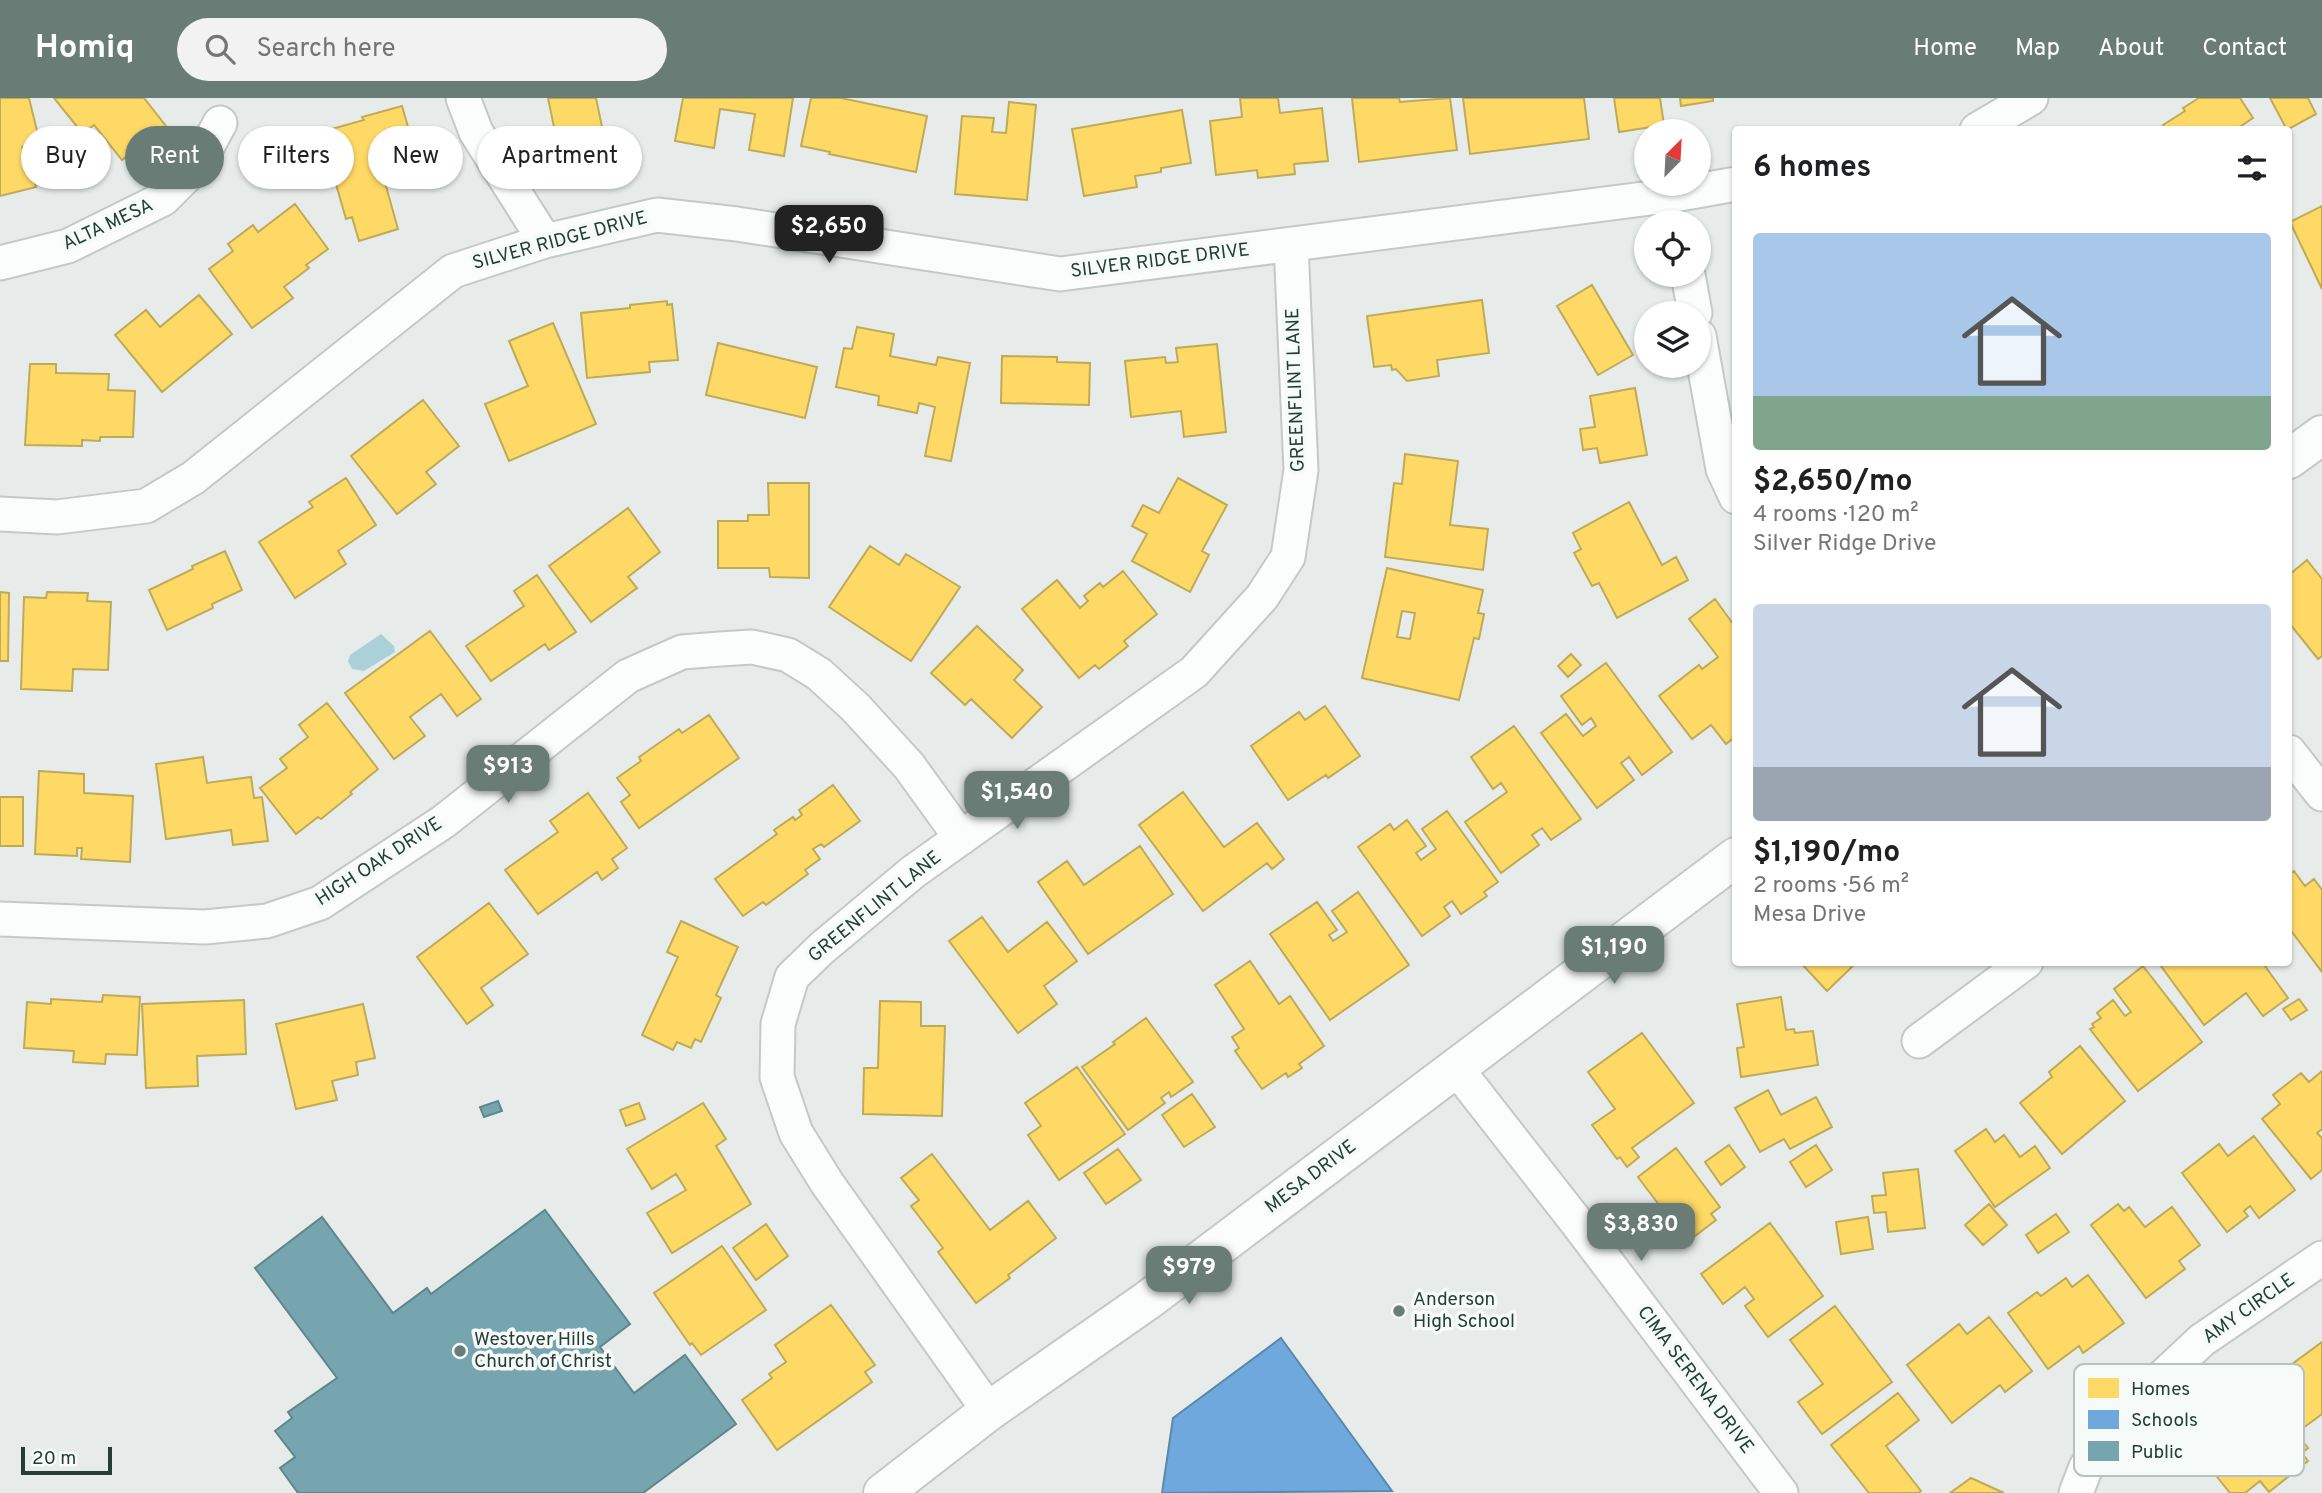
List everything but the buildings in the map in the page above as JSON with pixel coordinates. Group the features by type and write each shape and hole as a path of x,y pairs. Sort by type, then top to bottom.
{"street":[{"path":"463,98 476,132 545,241"},
{"path":"1985,126 2031,98"},
{"name":"ALTA MESA","path":"0,263 68,246 163,199 198,164 220,123"},
{"name":"SILVER RIDGE DRIVE","path":"0,514 57,517 146,506 193,478 453,271 545,241 657,215 737,224 1060,274 1291,245 1676,209 1732,186"},
{"name":"GREENFLINT LANE","path":"989,1411 827,1183 796,1133 777,1077 778,1024 792,977 860,915 913,872 1194,672 1262,597 1288,557 1301,470 1291,245"},
{"path":"1707,378 1723,469 1732,488"},
{"path":"2292,457 2322,435"},
{"name":"HIGH OAK DRIVE","path":"0,919 205,927 267,921 320,903 443,822 628,676 682,652 752,647 788,655 820,674 856,708 909,766 961,838"},
{"path":"2292,761 2322,794"},
{"name":"MESA DRIVE","path":"883,1493 989,1411 1148,1300 1732,860"},
{"path":"1919,1041 2021,966"},
{"name":"CIMA SERENA DRIVE","path":"1456,1068 1578,1224 1781,1493"},
{"name":"AMY CIRCLE","path":"2176,1364 2202,1340 2322,1258"},
{"name":"AMY CIRCLE","path":"2076,1493 2083,1476"}],"water":[{"path":"381,634 394,646 395,652 364,671 352,669 348,661 350,655"}],"place":[{"name":"Anderson High School","path":"1399,1311"},
{"name":"Westover Hills Church of Christ","path":"460,1351"}]}
